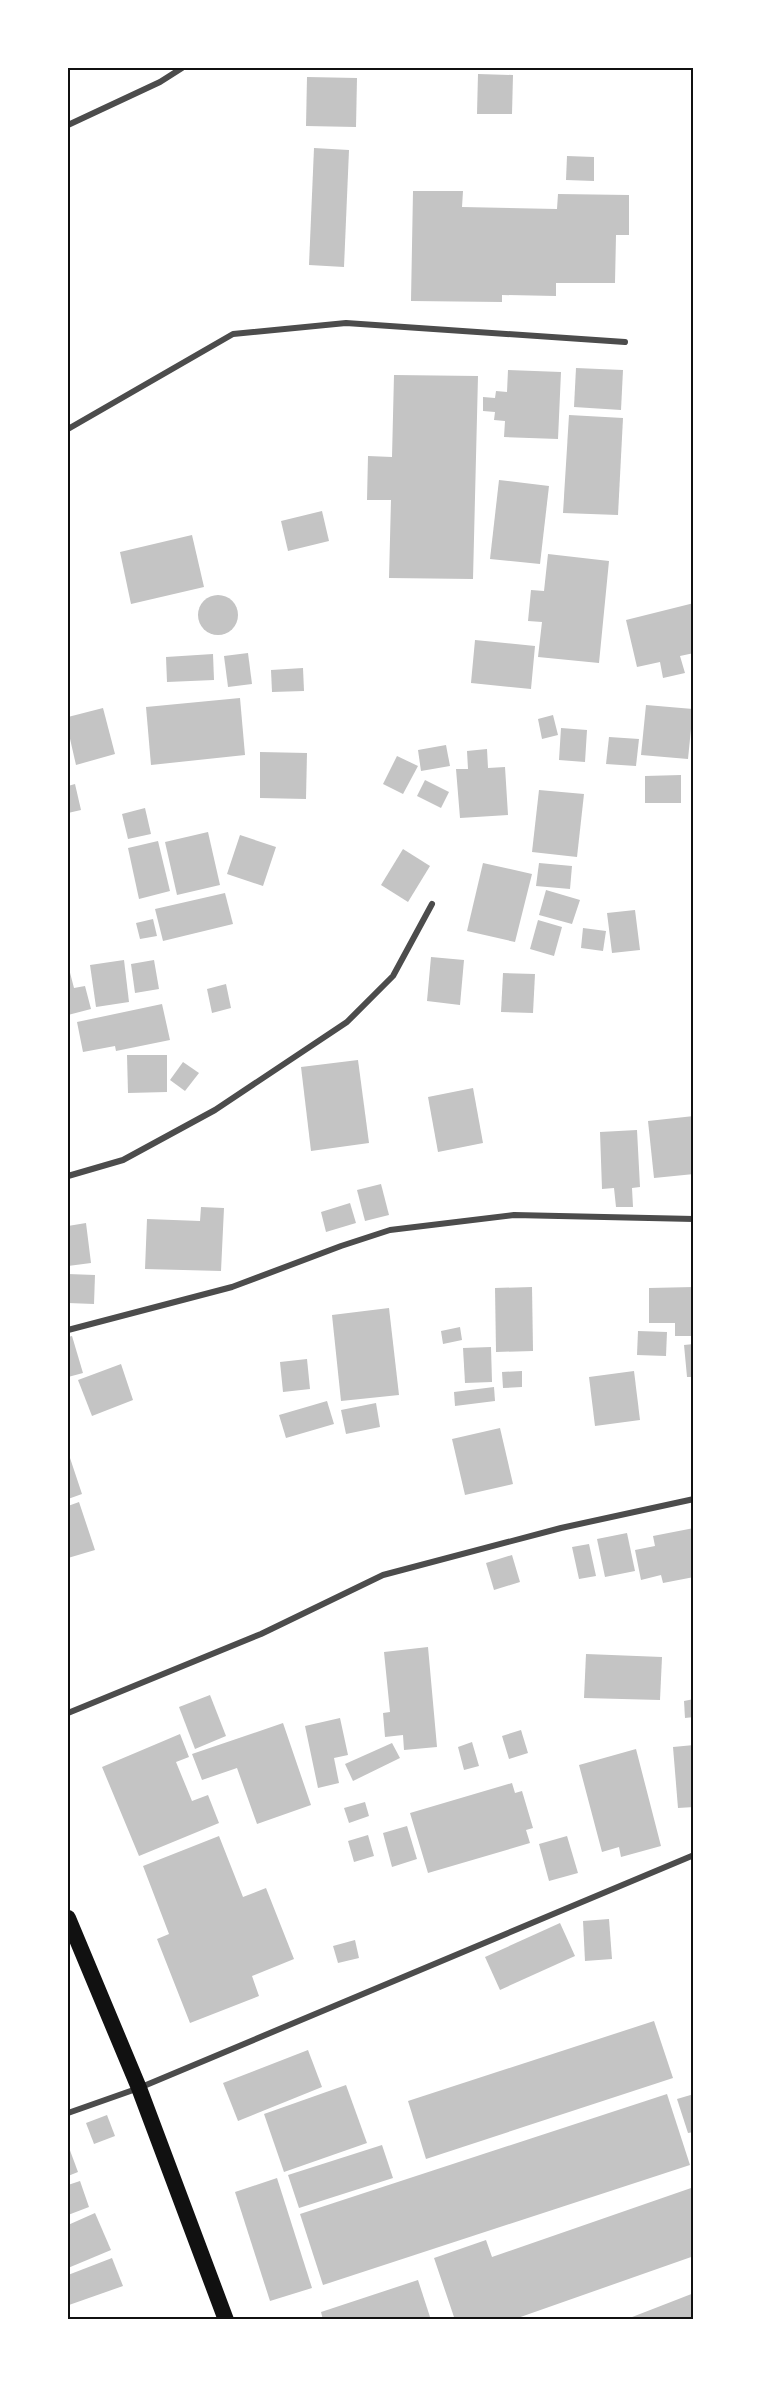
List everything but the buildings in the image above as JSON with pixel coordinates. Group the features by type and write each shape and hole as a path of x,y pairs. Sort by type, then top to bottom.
{"highway":[{"path":"68,1918 139,2088 226,2319"}],"street":[{"path":"68,125 160,82 182,68"},
{"path":"68,429 233,334 346,324 624,342"},
{"path":"68,1176 123,1160 215,1110 347,1022 393,976 432,904"},
{"path":"68,1330 232,1287 390,1230 514,1215 693,1220"},
{"path":"68,1713 261,1634 383,1575 561,1528 693,1499"},
{"path":"68,2113 139,2088 693,1855"}]}
